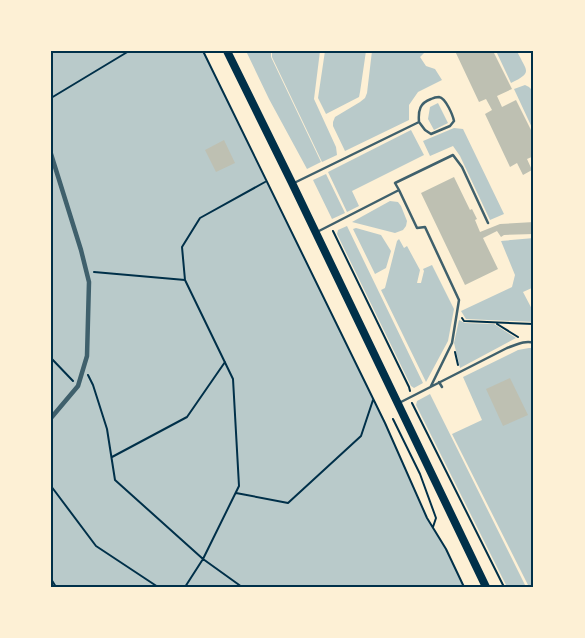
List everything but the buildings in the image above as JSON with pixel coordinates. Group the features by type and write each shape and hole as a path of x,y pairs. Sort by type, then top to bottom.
{"main road":[{"path":"229,53 486,587"}],"street":[{"path":"51,154 89,282 87,356 78,386 51,418"}],"lane":[{"path":"438,97 444,101 453,115 454,122 450,126 430,134 419,122 418,112 420,107 426,101 438,97"},
{"path":"292,183 419,122"},
{"path":"431,386 452,343 459,300 425,227 417,228 396,183 453,155 462,167 488,223"},
{"path":"316,233 399,190"},
{"path":"397,403 507,348 526,342 534,344"},
{"path":"439,382 442,387"}],"path":[{"path":"51,98 129,51"},
{"path":"203,51 373,400 427,518 446,549 464,587"},
{"path":"185,587 203,559 239,486 233,379 185,280 182,247 200,218 266,182"},
{"path":"330,225 409,387 414,408 504,587"},
{"path":"87,272 185,280"},
{"path":"457,311 464,321 534,324"},
{"path":"495,322 526,342"},
{"path":"452,343 460,371"},
{"path":"51,358 78,386"},
{"path":"112,457 187,417 225,362"},
{"path":"84,366 93,385 107,429 115,480 203,559 242,587"},
{"path":"236,492 288,504 361,436 373,400"},
{"path":"393,419 424,483 436,518 433,527"},
{"path":"51,486 96,546 158,587"},
{"path":"51,579 56,587"}],"shaded area":[{"path":"51,51 203,51 385,423 427,518 446,549 464,587 51,587"},
{"path":"246,51 271,51 271,57 321,162 307,169 269,99"},
{"path":"272,51 320,51 314,99 336,147 337,155 322,162 272,57"},
{"path":"325,51 366,51 359,97 326,114 318,98"},
{"path":"372,51 426,51 420,57 426,66 435,69 442,80 418,92 409,105 409,120 345,151 333,126 333,122 335,117 365,98"},
{"path":"496,51 517,51 526,70 523,76 511,83"},
{"path":"525,85 534,92 534,132 514,89"},
{"path":"438,103 448,123 434,130 428,119 430,107"},
{"path":"454,128 463,129 504,214 490,220 460,156 453,146 430,156 423,141"},
{"path":"411,130 424,155 352,191 359,206 347,212 328,172"},
{"path":"326,174 345,213 332,219 313,180"},
{"path":"390,201 398,202 401,206 407,221 403,230 395,233 352,222"},
{"path":"347,226 423,383 414,388 411,386 337,234 338,230"},
{"path":"356,228 381,235 391,251 386,268 375,274 353,229"},
{"path":"534,238 534,287 523,292 534,313 534,322 466,319 461,311 512,287 515,275 501,241"},
{"path":"399,239 404,248 407,246 420,270 417,283 421,283 423,269 432,265 454,309 448,341 426,382 381,290 385,288"},
{"path":"459,320 465,323 494,324 516,338 460,368 454,343"},
{"path":"534,348 534,587 529,587 452,434 482,420 463,377 518,350"},
{"path":"430,394 526,587 507,587 416,405 417,401"}]}
